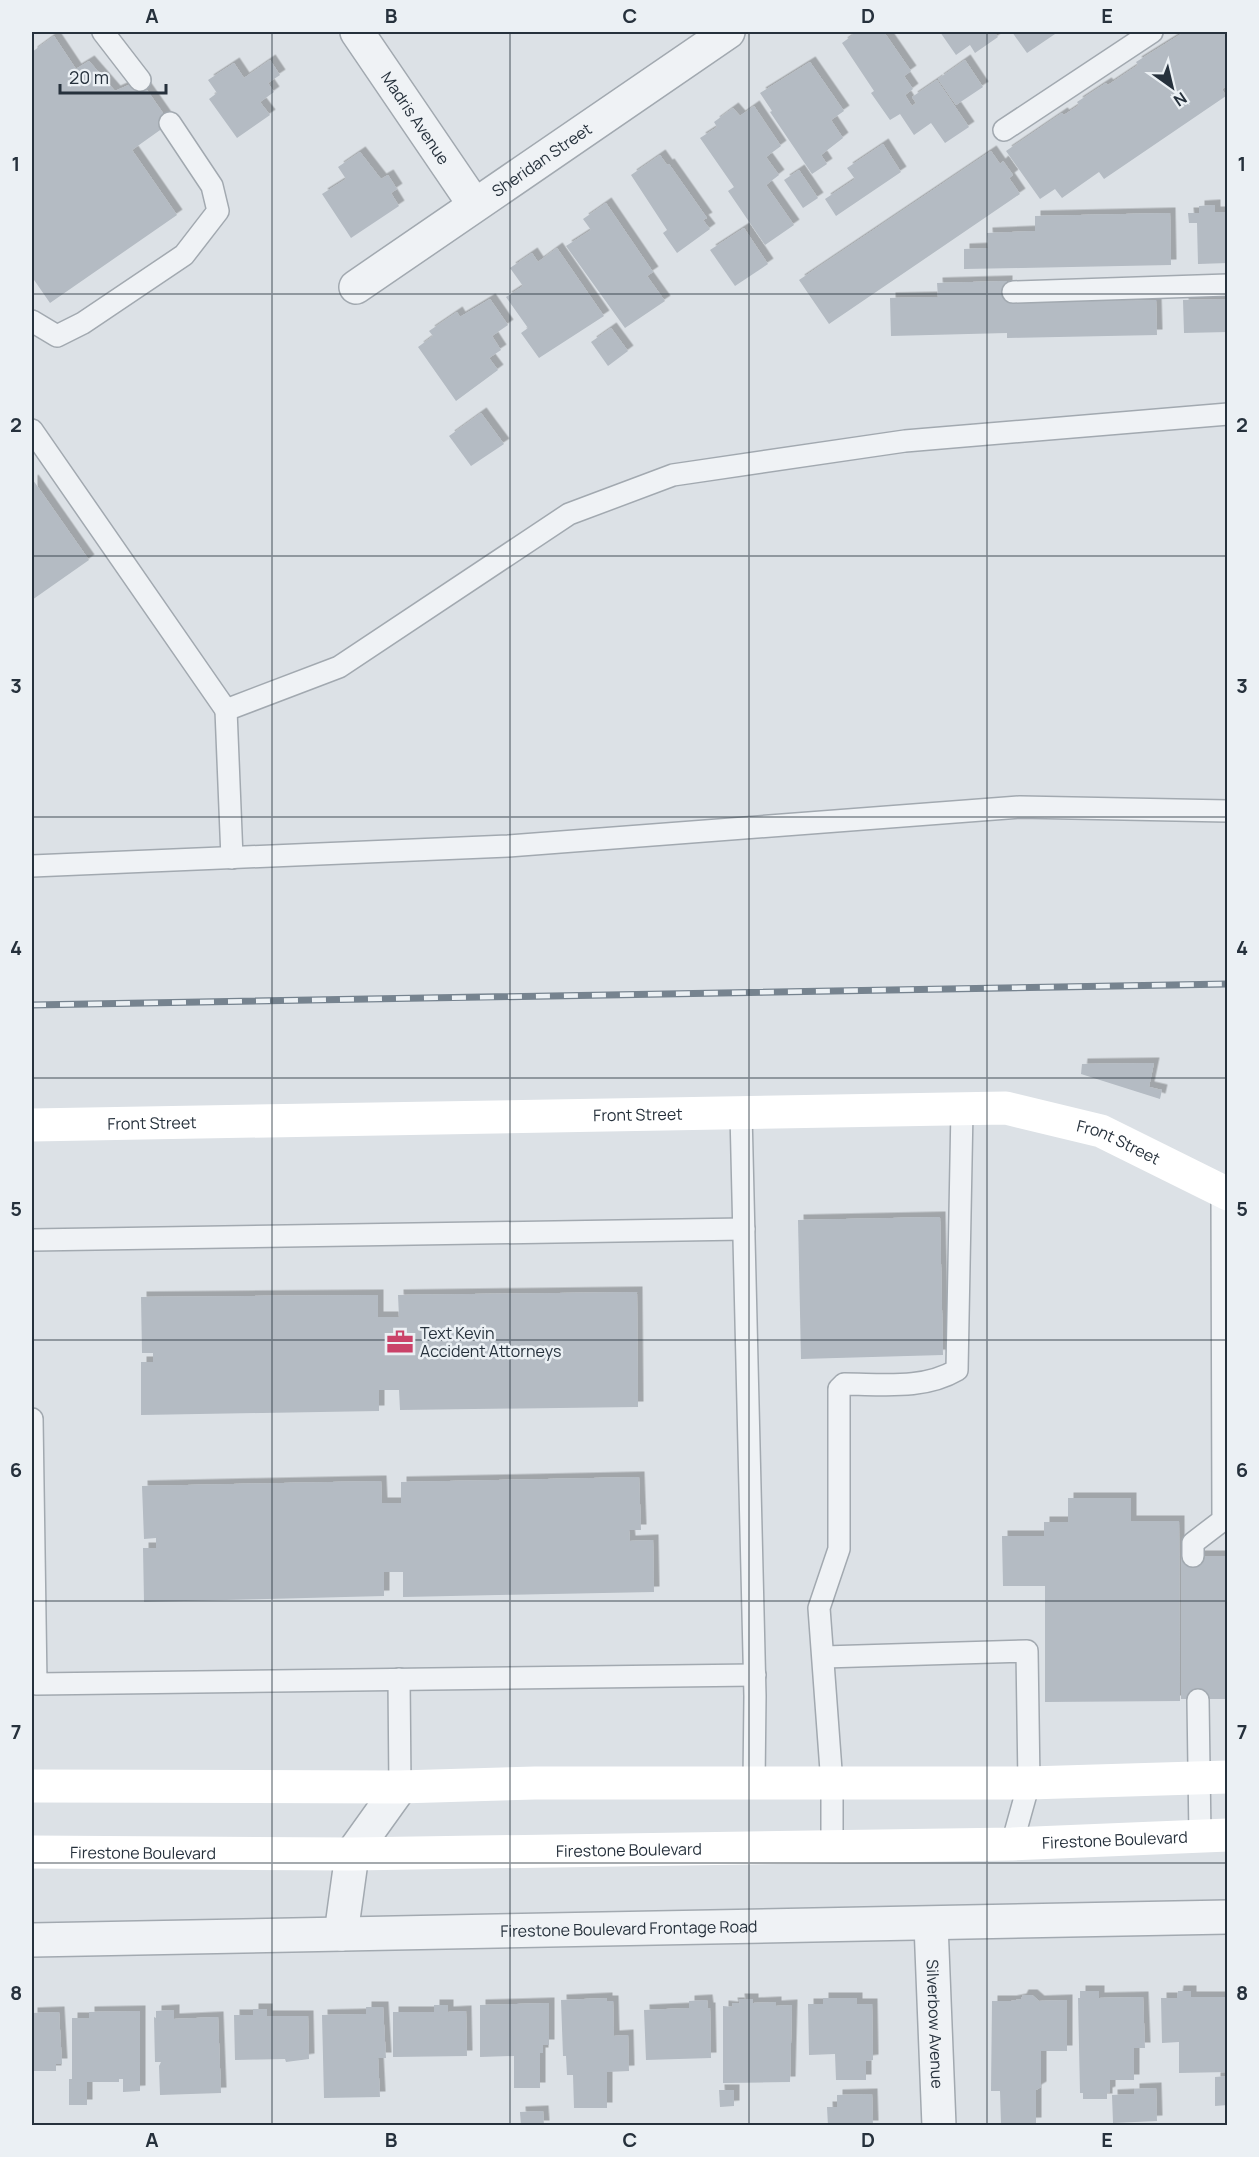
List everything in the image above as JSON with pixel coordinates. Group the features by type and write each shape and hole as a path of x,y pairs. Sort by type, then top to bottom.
{"street":[{"name":"Madris Avenue","path":"357,32 474,204"},
{"name":"Sheridan Street","path":"356,287 728,32"},
{"name":"Front Street","path":"32,1125 1006,1108 1101,1131 1225,1194"},
{"path":"32,1786 400,1787 535,1783 1029,1783 1213,1777"},
{"path":"341,1934 352,1854 400,1787"},
{"name":"Firestone Boulevard","path":"32,1852 352,1854 1012,1845 1214,1835"},
{"name":"Firestone Boulevard Frontage Road","path":"32,1940 1227,1917"},
{"name":"Silverbow Avenue","path":"931,1924 939,2126"}],"lane":[{"path":"1004,130 1152,32"},
{"path":"109,39 140,80"},
{"path":"32,321 57,336 83,323 184,255 218,212 212,186 170,123"},
{"path":"1012,292 1227,285"},
{"path":"226,710 339,667 568,514 672,475 905,441 1227,414"},
{"path":"32,431 226,710 232,858"},
{"path":"32,866 508,846 1020,807 1227,811"},
{"path":"832,1846 832,1784 819,1608 839,1549 840,1389 844,1384 925,1384 939,1381 957,1371 962,1109"},
{"path":"741,1113 754,1674 754,1784"},
{"path":"1193,1556 1193,1543 1223,1520 1225,1194"},
{"path":"32,1239 744,1229"},
{"path":"32,1419 36,1684 754,1674"},
{"path":"824,1657 1027,1651 1029,1783 1012,1845"},
{"path":"399,1679 400,1787"},
{"path":"1198,1700 1213,1777 1214,1835"}],"building":[{"path":"850,32 884,32 911,71 904,76 913,89 905,95 912,106 916,103 912,97 937,80 969,127 945,143 931,123 914,135 900,114 890,120 871,93 874,91 842,43 853,35"},
{"path":"940,32 994,32 998,37 975,53 970,45 956,55"},
{"path":"1012,32 1058,32 1027,53"},
{"path":"1179,32 1228,32 1228,85 1222,89 1226,96 1104,179 1099,172 1062,198 1055,189 1040,199 1006,151 1062,113 1064,115 1079,105 1077,102 1106,83 1108,85 1138,65 1136,62 1181,34"},
{"path":"54,36 76,69 89,61 115,91 140,80 170,123 132,150 177,215 50,303 32,277 32,52"},
{"path":"270,60 280,75 268,83 274,92 260,102 270,115 237,138 209,99 217,93 208,80 234,63 244,78"},
{"path":"965,60 983,87 956,105 938,79"},
{"path":"810,62 844,111 831,120 843,138 821,155 827,164 812,174 770,112 772,111 760,93"},
{"path":"754,106 781,146 766,157 779,175 766,185 794,225 765,245 728,191 734,187 700,138 717,127 714,122 733,108 740,116"},
{"path":"883,144 901,172 836,216 825,199 855,179 847,168"},
{"path":"991,151 1000,164 1003,161 1013,175 1009,178 1020,194 829,324 799,280"},
{"path":"360,152 381,179 388,175 397,189 391,193 399,206 351,238 322,194 346,179 338,167"},
{"path":"660,155 667,165 669,164 707,218 703,220 710,229 677,253 663,233 667,230 631,175"},
{"path":"799,170 818,198 803,208 784,180"},
{"path":"606,203 653,272 647,276 665,301 625,328 566,246 591,230 583,219"},
{"path":"1215,205 1215,212 1228,212 1228,263 1198,264 1197,223 1189,223 1188,213 1199,213 1199,206"},
{"path":"1170,213 1171,265 964,269 964,249 988,248 987,233 1035,231 1035,216"},
{"path":"744,228 768,264 735,286 710,250"},
{"path":"557,248 604,316 539,358 521,333 528,328 506,297 523,286 510,268 532,253 538,262"},
{"path":"1007,281 1007,302 1156,300 1157,335 1007,338 1007,333 891,336 890,298 938,297 937,283"},
{"path":"490,299 508,325 492,336 501,350 489,358 498,370 456,401 418,347 433,336 429,331 457,312 460,317"},
{"path":"1228,299 1228,332 1184,333 1183,300"},
{"path":"611,328 628,351 608,366 591,342"},
{"path":"481,413 504,444 471,466 449,436"},
{"path":"32,481 89,560 32,600"},
{"path":"1154,1063 1149,1087 1162,1090 1160,1099 1081,1074 1082,1064"},
{"path":"940,1217 943,1355 801,1359 798,1220"},
{"path":"637,1292 638,1407 400,1410 399,1390 379,1390 379,1411 141,1415 141,1362 153,1362 153,1353 142,1353 141,1297 378,1295 378,1317 399,1317 398,1295"},
{"path":"639,1477 641,1530 629,1530 630,1541 653,1540 654,1592 403,1597 403,1572 384,1572 384,1596 144,1602 143,1548 156,1548 156,1538 144,1539 142,1486 381,1481 382,1503 401,1503 401,1482"},
{"path":"1068,1498 1131,1498 1131,1521 1179,1521 1180,1701 1045,1702 1045,1586 1003,1586 1002,1536 1044,1536 1044,1522 1068,1522"},
{"path":"1181,1556 1228,1556 1228,1699 1181,1699"},
{"path":"1080,1991 1099,1991 1099,1998 1143,1997 1145,2048 1134,2048 1134,2080 1110,2080 1110,2092 1107,2093 1107,2099 1083,2099 1083,2093 1080,2093 1078,1998 1080,1998"},
{"path":"1178,1991 1191,1991 1191,1997 1228,1997 1228,2072 1179,2073 1179,2042 1162,2043 1161,1998 1177,1998"},
{"path":"1023,1995 1032,1995 1039,2001 1067,2000 1067,2051 1041,2051 1041,2087 1036,2090 1036,2123 1001,2124 1000,2091 991,2091 992,2001 1011,2001 1021,1999"},
{"path":"607,1998 607,2001 613,2001 614,2036 628,2035 629,2071 607,2072 607,2108 574,2108 573,2075 567,2075 566,2056 563,2056 561,2000"},
{"path":"823,1998 857,1998 857,2004 872,2004 873,2060 866,2061 866,2080 836,2080 835,2054 809,2055 808,2004 823,2004"},
{"path":"739,1999 753,1999 753,2003 776,2002 776,2006 792,2005 790,2082 723,2083 723,2006 733,2007 732,2003 739,2003 740,2006"},
{"path":"707,2000 708,2008 710,2008 711,2058 646,2060 644,2010 689,2008 689,2001"},
{"path":"549,2003 549,2045 543,2045 543,2053 540,2053 540,2088 514,2088 514,2056 480,2057 480,2005"},
{"path":"434,2005 448,2005 448,2012 466,2011 467,2056 393,2057 393,2012 434,2012"},
{"path":"366,2007 383,2007 386,2058 378,2058 380,2097 324,2098 322,2015 366,2014"},
{"path":"253,2009 267,2009 267,2016 308,2016 309,2059 286,2062 285,2059 235,2060 234,2015 253,2015"},
{"path":"174,2010 174,2019 218,2017 221,2093 160,2095 159,2066 161,2062 155,2062 154,2017 156,2018 156,2011"},
{"path":"140,2011 140,2091 123,2092 123,2079 119,2079 119,2082 87,2082 87,2105 69,2105 69,2079 72,2079 72,2018 89,2018 89,2012"},
{"path":"59,2012 62,2064 56,2064 56,2071 32,2071 32,2013"},
{"path":"1228,2076 1228,2105 1215,2106 1215,2077"},
{"path":"1156,2088 1157,2121 1113,2123 1112,2095 1134,2094 1134,2089"},
{"path":"719,2090 734,2090 734,2106 720,2107"},
{"path":"872,2094 873,2126 828,2126 827,2107 837,2107 837,2095"},
{"path":"543,2111 544,2126 521,2126 520,2112"}],"railway":[{"path":"32,1005 1228,984"}],"place":[{"name":"Text Kevin Accident Attorneys","path":"400,1342"}]}
